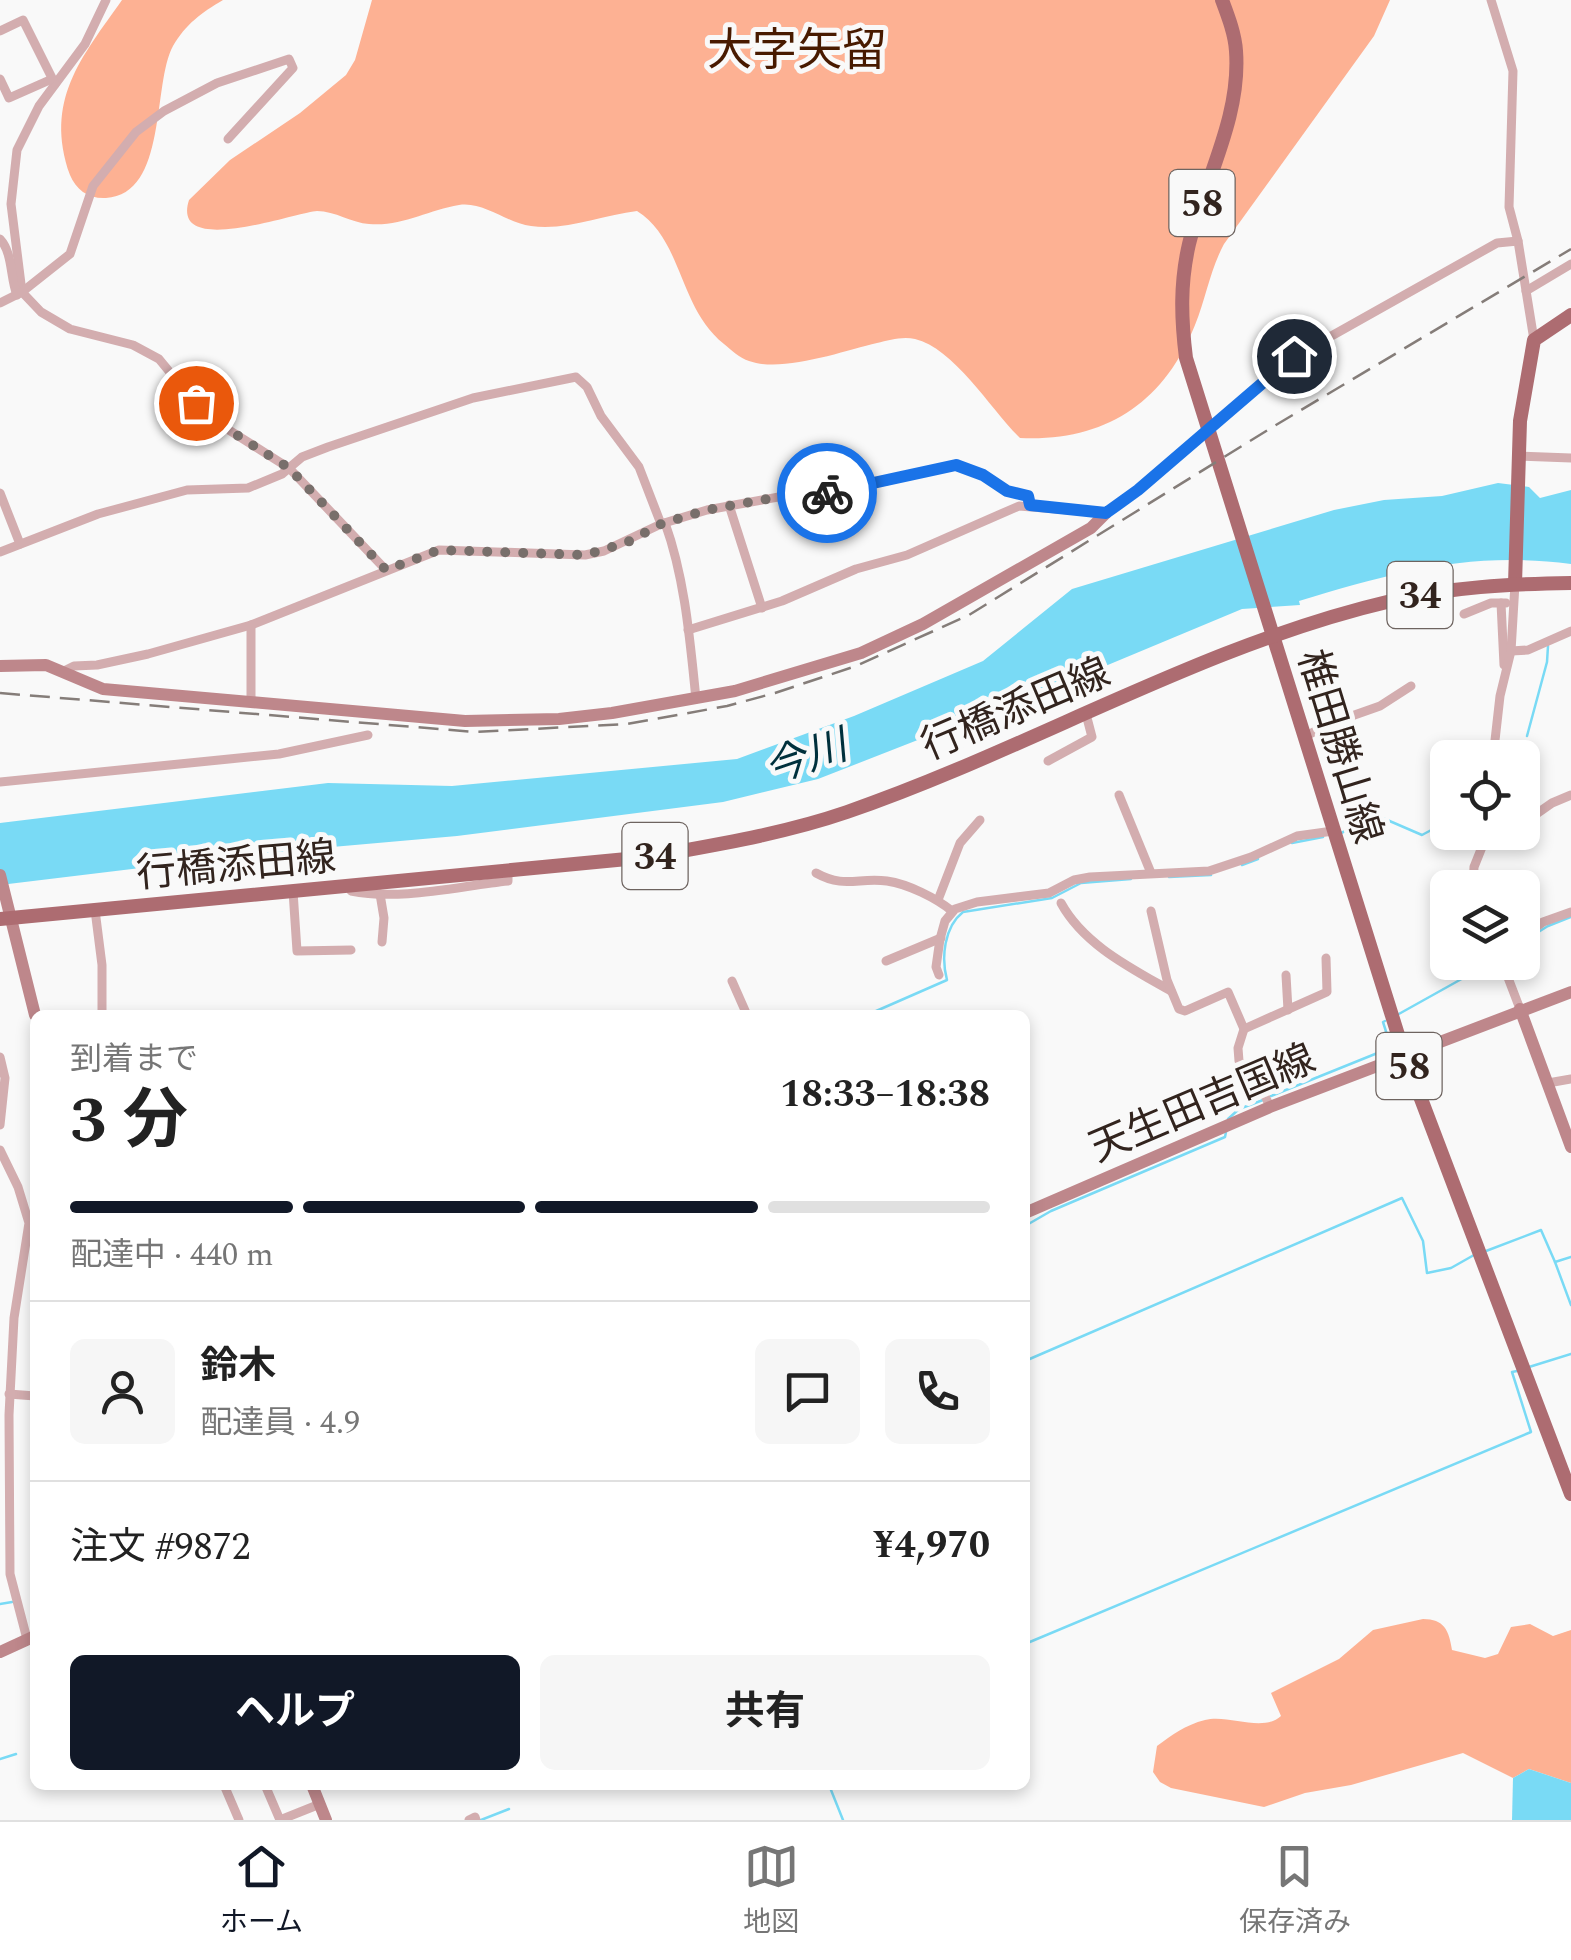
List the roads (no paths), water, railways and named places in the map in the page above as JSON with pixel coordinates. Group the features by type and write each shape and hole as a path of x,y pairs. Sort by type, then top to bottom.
{"main road":[{"name":"椎田勝山線","path":"1222,0 1236,51 1235,80 1225,132 1189,242 1180,290 1186,358 1404,1054 1571,1494"},
{"path":"1515,580 1520,420 1534,340 1571,315"},
{"name":"行橋添田線","path":"6,913 94,910 648,857 736,840 845,813 1272,634 1392,600 1515,580 1571,583"}],"street":[{"path":"20,294 10,204 14,165 24,132 54,81 84,44 106,0"},
{"path":"1491,0 1513,71 1509,207 1534,340"},
{"path":"0,32 23,20 54,81"},
{"path":"0,303 20,294 70,254 94,186 136,132 164,111 217,83 289,59 293,68 228,138"},
{"path":"0,80 5,100 54,81"},
{"path":"0,240 7,248 11,281 41,312 70,329 147,350 172,371 205,415 289,468 386,570"},
{"path":"0,666 46,665 104,689 465,720 594,715 762,684 860,654 922,624 1091,528 1294,356 1497,242 1518,240"},
{"path":"1526,290 1571,264"},
{"path":"0,552 98,514 187,490 248,488 289,468 302,456 328,446 473,398 576,377 587,387 600,416 639,467 673,544 696,699"},
{"path":"1518,456 1571,458"},
{"path":"64,671 250,625 439,550 585,555 626,543 663,524 729,505 795,494 832,493 956,465 983,475 1007,491 1028,496 1030,505"},
{"path":"0,493 20,544"},
{"path":"729,505 762,608"},
{"path":"688,630 823,586 856,568 907,555 1004,512 1030,505 1106,513"},
{"path":"1504,672 1511,651 1515,580"},
{"path":"1464,614 1501,602 1514,603"},
{"path":"1495,740 1504,672 1501,602"},
{"path":"250,625 251,702"},
{"path":"1511,651 1528,650 1571,631"},
{"path":"80,680 98,665"},
{"path":"1304,738 1329,724 1380,706 1411,686"},
{"path":"1048,760 1092,737 1086,714"},
{"path":"0,782 278,754 368,735"},
{"path":"1119,795 1151,873"},
{"path":"1540,811 1571,795"},
{"path":"938,900 960,842 980,820"},
{"path":"939,975 936,966 940,938 952,911 977,902 1049,893 1074,880 1209,870 1296,836 1333,830"},
{"path":"350,886 351,891 380,894 508,880 508,870"},
{"path":"816,873 834,884 883,880 938,900 952,911"},
{"path":"0,874 6,913 34,1010"},
{"path":"293,891 297,951 351,950"},
{"path":"380,894 382,942"},
{"path":"1060,903 1087,937 1171,991"},
{"path":"94,910 102,965 102,1010"},
{"path":"1151,911 1179,1009 1185,1011 1228,992 1244,1029 1239,1061 1258,1080 1270,1107"},
{"path":"1540,925 1571,912"},
{"path":"886,961 940,938"},
{"path":"1244,1029 1327,992 1326,958"},
{"path":"1286,975 1288,1010"},
{"path":"1509,980 1571,1147"},
{"path":"732,981 745,1010"},
{"name":"天生田吉国線","path":"1030,1211 1270,1107 1571,992"},
{"path":"0,1057 5,1078 0,1125"},
{"path":"1548,1083 1571,1079"},
{"path":"0,1150 29,1222 4,1415 6,1538 11,1582 30,1635"},
{"path":"9,1394 30,1396"},
{"path":"0,1652 30,1638"},
{"path":"226,1790 239,1820"},
{"path":"268,1790 280,1820 320,1804"},
{"path":"314,1790 326,1820"}],"water":[{"name":"今川","path":"1498,483 1529,487 1540,498 1571,490 1571,564 1466,562 1401,573 1299,601 1300,605 1242,609 818,779 723,802 457,836 264,853 0,885 0,823 328,783 452,786 737,759 854,716 983,661 1072,589 1334,510 1384,500 1442,496"},
{"path":"1529,1769 1571,1783 1571,1820 1512,1820 1513,1778"}],"waterway":[{"path":"1527,736 1548,646"},
{"path":"1341,833 1378,816 1422,835 1430,831"},
{"path":"1292,843 1323,837"},
{"path":"1242,865 1258,859"},
{"path":"1169,877 1211,875"},
{"path":"878,1010 947,980 946,943 963,912 1052,898 1081,883 1131,879"},
{"path":"1540,931 1571,917"},
{"path":"1397,1015 1460,980"},
{"path":"1271,1096 1385,1050 1390,1044 1385,1021"},
{"path":"1228,1119 1239,1109 1263,1100"},
{"path":"1030,1223 1225,1137 1226,1132"},
{"path":"1030,1359 1402,1198 1423,1241 1427,1273 1451,1268 1474,1255"},
{"path":"1486,1251 1541,1230 1555,1262"},
{"path":"1571,1257 1555,1262 1571,1305"},
{"path":"1529,1367 1571,1354"},
{"path":"1030,1642 1531,1432 1512,1372 1517,1371"},
{"path":"0,1604 12,1602"},
{"path":"0,1759 16,1754"},
{"path":"831,1790 843,1820"},
{"path":"481,1820 509,1809"}],"railway":[{"path":"0,693 475,732 627,724 775,693 856,666 969,615 1571,249"}],"district":[{"name":"大字矢留","path":"797,49"}]}
